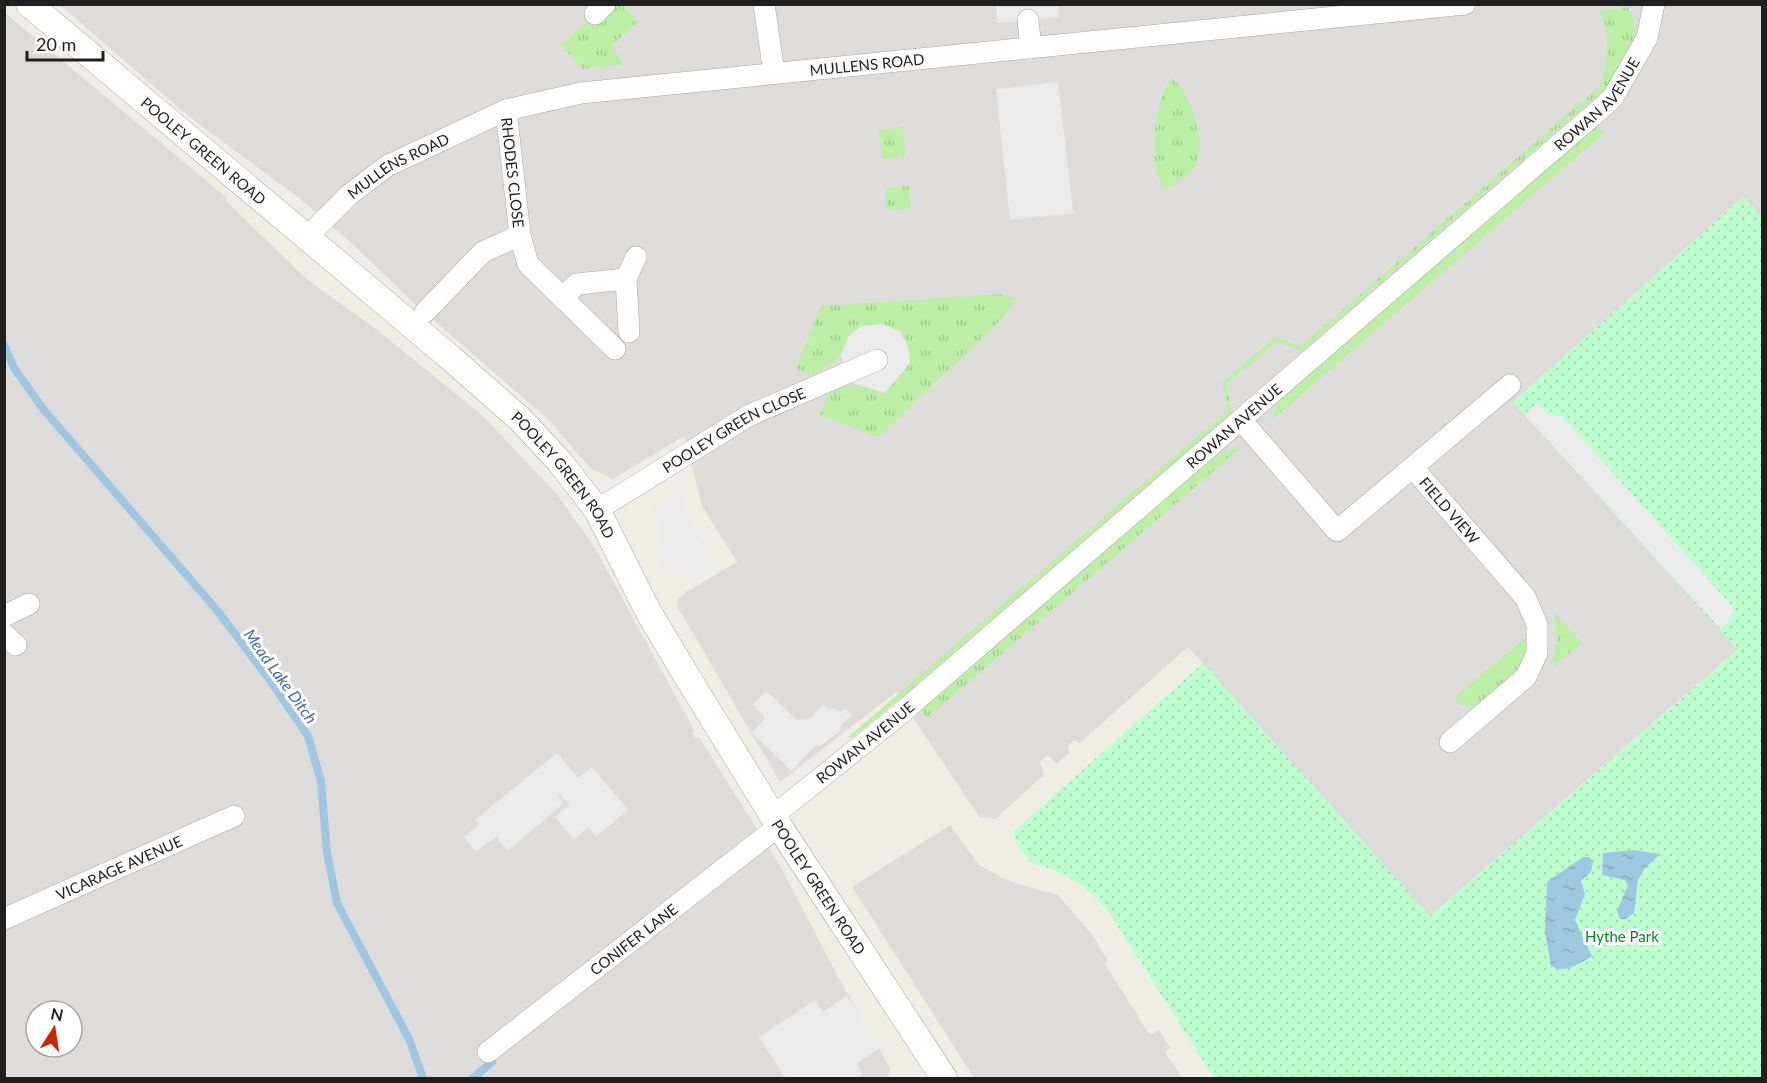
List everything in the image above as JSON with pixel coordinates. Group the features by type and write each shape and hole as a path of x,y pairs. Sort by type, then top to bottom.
{"street":[{"name":"POOLEY GREEN ROAD","path":"29,4 520,419 560,462 597,510 649,613 776,821 938,1076"},
{"path":"764,4 774,73"},
{"name":"MULLENS ROAD","path":"307,237 349,195 387,166 506,110 581,93 1031,48 1280,14 1465,4"},
{"name":"ROWAN AVENUE","path":"776,821 1605,105 1647,38 1654,4"},
{"path":"1028,20 1031,48"},
{"name":"RHODES CLOSE","path":"506,110 520,235 528,264 615,349"},
{"name":"RHODES CLOSE","path":"425,312 483,252 520,235"},
{"path":"629,332 626,279 636,257"},
{"path":"562,298 577,284 626,279"},
{"name":"POOLEY GREEN CLOSE","path":"597,510 748,416 877,360"},
{"path":"1413,468 1510,385"},
{"name":"FIELD VIEW","path":"1241,420 1337,531 1413,468 1525,597 1537,624 1537,652 1526,677 1450,742"},
{"path":"4,616 29,604"},
{"name":"VICARAGE AVENUE","path":"4,919 234,816"},
{"name":"CONIFER LANE","path":"488,1052 776,821"}],"shaded area":[{"path":"60,5 1762,5 1762,217 1743,197 1513,402 1738,649 1430,916 1188,647 1080,743 1074,740 1068,746 1069,753 1056,764 1048,755 1040,762 1044,775 995,819 979,817 896,692 780,782 677,606 678,599 686,592 737,562 702,506 684,436 613,479 590,468 551,422 415,304 349,241 299,198 187,115"},
{"path":"996,5 1058,5 1059,17 997,23"},
{"path":"4,12 227,198 225,200 308,280 376,329 482,415 556,493 595,548 694,730 692,734 695,738 699,737 781,867 836,973 890,1068 888,1078 5,1078"},
{"path":"1058,82 1073,213 1010,220 996,89"},
{"path":"883,324 901,332 908,346 910,363 885,393 853,383 841,355 848,337 861,326"},
{"path":"1537,403 1549,415 1562,416 1733,607 1732,619 1721,629 1525,415"},
{"path":"678,492 717,567 694,580 684,566 668,573 655,550 662,545 653,508"},
{"path":"766,691 797,720 811,718 823,705 829,710 834,708 840,712 846,709 852,715 842,724 840,731 822,745 814,747 792,771 752,733 765,718 753,704"},
{"path":"557,753 578,778 592,767 628,810 596,837 588,827 574,839 555,817 569,805 560,794 558,796 564,803 507,851 496,836 476,852 464,837 479,825 475,820"},
{"path":"950,825 979,865 1011,882 1058,895 1090,932 1108,960 1105,964 1150,1035 1159,1030 1170,1048 1165,1052 1182,1078 974,1078 852,887"},
{"path":"847,996 882,1047 857,1063 862,1075 857,1078 785,1078 759,1037 815,1000 823,1012"}],"green space":[{"path":"605,5 622,5 638,22 611,46 624,64 582,69 561,45"},
{"path":"1628,7 1635,28 1633,38 1625,58 1607,87 1302,351 1277,342 1226,384 1232,413 901,698 853,737 847,738 1227,411 1222,383 1275,337 1301,346 1600,86 1605,67 1607,38 1606,28 1598,11"},
{"path":"1171,77 1191,106 1199,133 1200,146 1192,171 1168,188 1163,186 1158,176 1154,147 1157,115 1165,87"},
{"path":"1596,124 1604,133 1272,420 1279,398"},
{"path":"903,127 906,156 882,159 879,130"},
{"path":"909,186 911,208 887,211 885,188"},
{"name":"Hythe Park","path":"1743,197 1762,217 1762,1078 1214,1078 1108,911 1074,880 1054,870 1031,863 1015,842 1014,831 1203,663 1430,916 1738,650 1513,402"},
{"path":"1000,294 1016,298 1005,316 878,437 820,415 831,389 852,385 885,393 848,337 838,357 824,368 809,376 796,368 821,306"},
{"path":"1239,449 927,718 920,708 1219,453"},
{"path":"1556,614 1582,643 1555,665 1553,662 1557,639 1554,616"},
{"path":"1526,637 1523,659 1511,677 1478,706 1460,705 1454,698"}],"water":[{"path":"1634,850 1660,854 1645,868 1638,880 1634,913 1626,919 1620,919 1617,911 1628,885 1625,880 1602,875 1603,853"},
{"path":"1583,857 1589,857 1593,862 1591,872 1581,881 1585,894 1575,920 1592,956 1572,967 1556,968 1551,966 1545,931 1547,882"}],"waterway":[{"name":"Mead Lake Ditch","path":"4,345 14,368 44,410 216,609 267,676 308,736 321,781 327,852 337,903 409,1039 423,1078"},
{"path":"473,1078 492,1062"}]}
